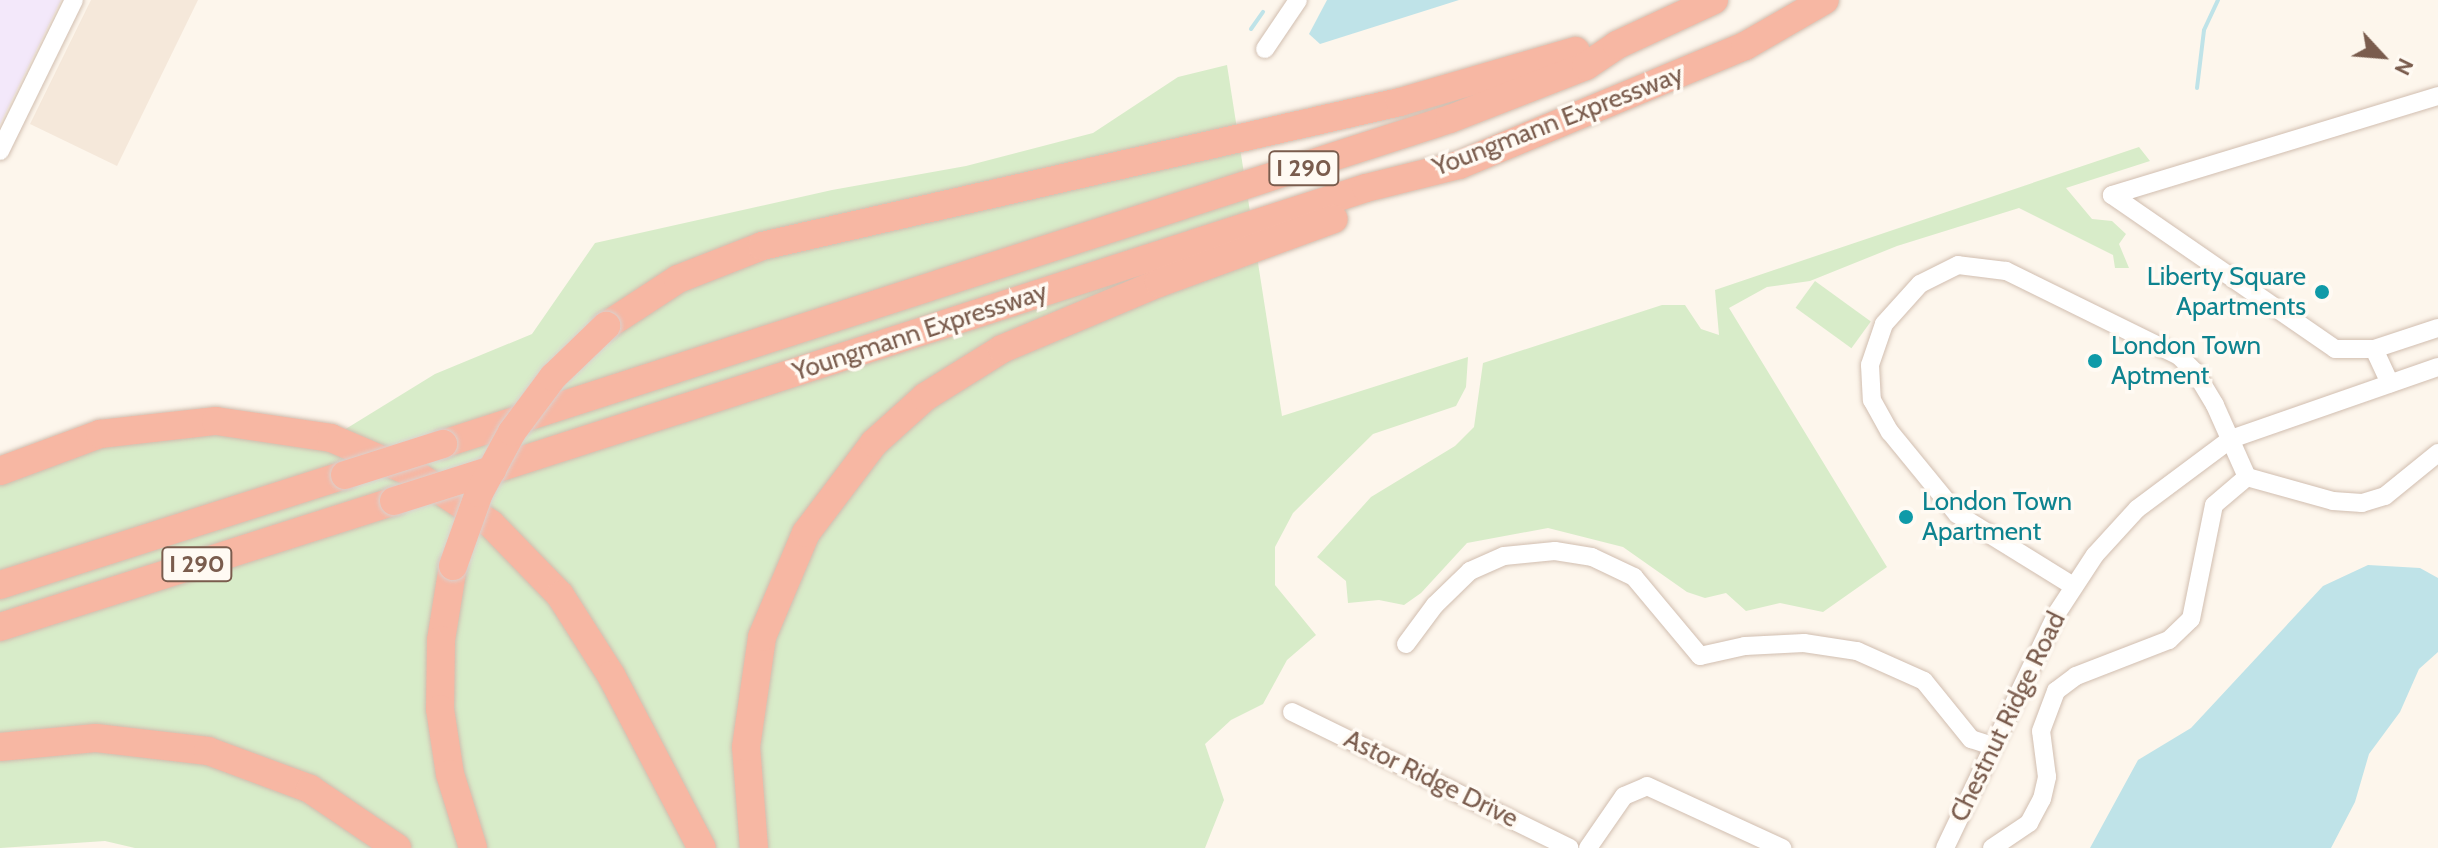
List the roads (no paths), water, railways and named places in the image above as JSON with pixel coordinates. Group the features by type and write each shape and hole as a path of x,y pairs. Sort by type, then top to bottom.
{"highway":[{"name":"Youngmann Expressway","path":"0,585 1450,119 1586,66 1617,45 1714,0"},
{"name":"Youngmann Expressway","path":"0,627 1366,188 1459,165 1745,46 1825,0"},
{"path":"473,848 450,774 440,709 441,640 453,566 479,493 512,432 553,377 606,326 678,279 762,246 1400,102 1579,50 1617,45"},
{"path":"754,848 746,747 753,680 769,616 818,514 890,427 943,384 1002,349 1173,277 1370,207 1459,165"},
{"path":"0,471 123,429 216,421 331,438 415,474 491,524 560,595 611,675 702,848"},
{"path":"0,747 96,738 208,751 310,789 397,848"}],"street":[{"path":"0,151 74,0"},
{"path":"1265,49 1298,0"},
{"path":"2438,96 2112,195 2335,349 2374,349 2438,328"},
{"name":"Chestnut Ridge Road","path":"2073,586 1957,514 1890,432 1872,400 1870,365 1884,324 1920,284 1958,265 2002,270 2152,339 2195,372 2231,439"},
{"path":"2374,349 2390,383"},
{"name":"Chestnut Ridge Road","path":"1945,848 2073,586 2137,509 2231,439 2390,383 2432,374"},
{"path":"2231,439 2247,477"},
{"path":"2247,477 2333,501 2362,503 2385,496 2438,453"},
{"path":"1992,848 2029,823 2042,799 2047,777 2041,731 2056,691 2076,676 2169,640 2191,619 2214,505 2247,477"},
{"path":"1406,644 1435,605 1470,571 1504,556 1555,551 1592,557 1634,577 1700,656 1745,646 1804,643 1857,651 1924,681 1971,739 1993,746"},
{"name":"Astor Ridge Drive","path":"1292,712 1569,848"},
{"path":"1588,848 1624,796 1647,786 1782,848"}],"water":[{"path":"1327,0 1459,0 1320,44 1309,34"},
{"path":"2368,565 2420,568 2438,578 2438,652 2419,669 2400,712 2369,754 2355,802 2331,848 2090,848 2138,760 2191,728 2323,586"}],"waterway":[{"path":"2197,88 2204,30 2218,0"},
{"path":"1251,29 1263,12"}],"place":[{"name":"Liberty Square Apartments","path":"2322,292"},
{"name":"London Town Aptment","path":"2095,361"},
{"name":"London Town Apartment","path":"1906,517"}]}
